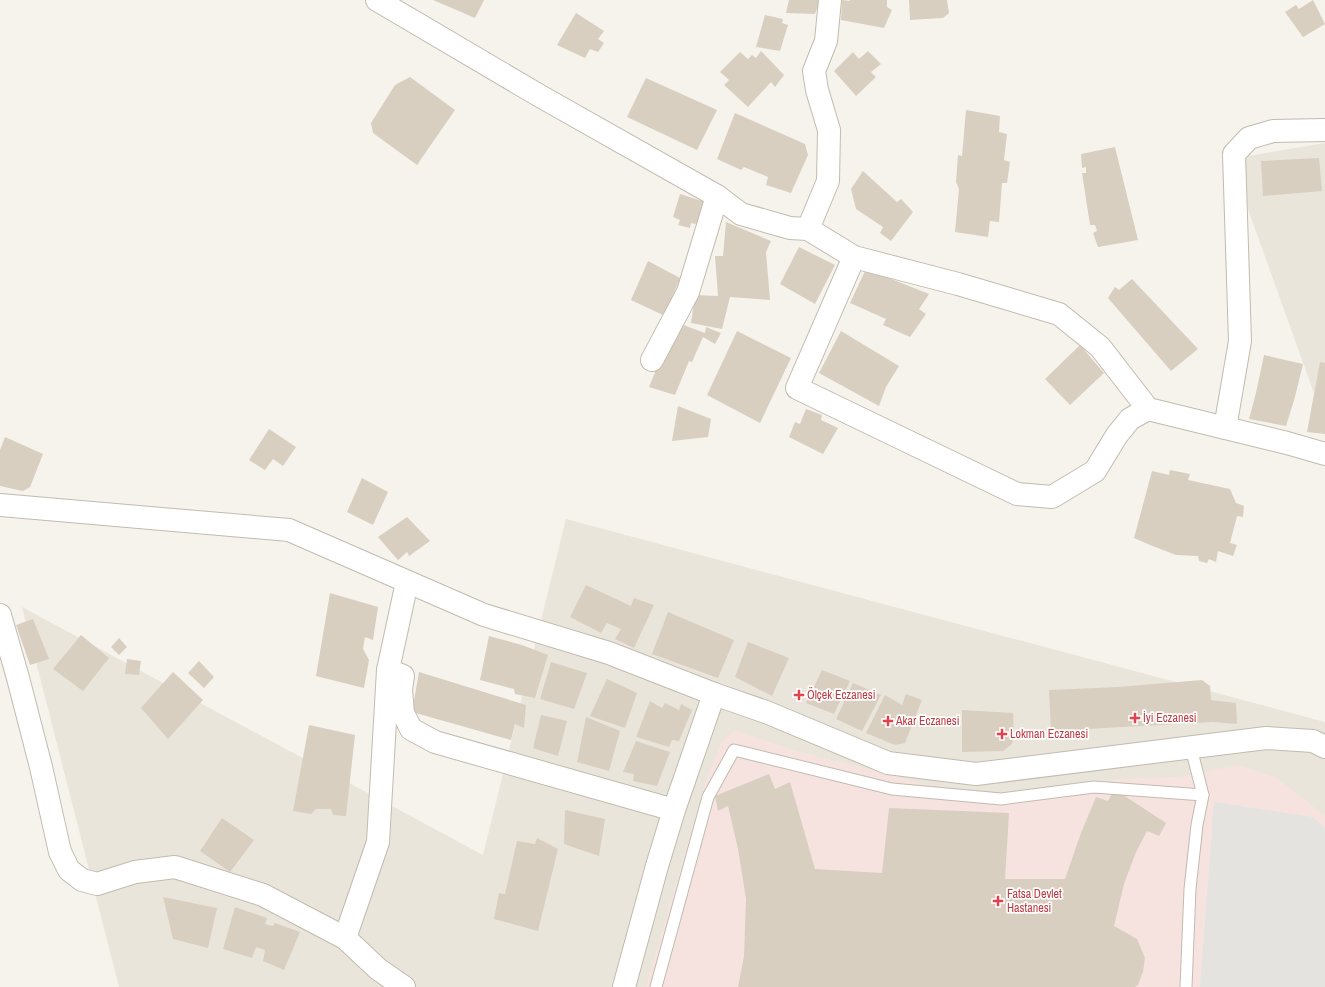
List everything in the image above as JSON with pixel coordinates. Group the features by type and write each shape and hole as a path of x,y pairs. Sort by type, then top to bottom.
{"street":[{"path":"377,0 540,96 716,196 741,214 790,228 808,229 854,257 958,284 1059,314 1100,347 1148,409 1287,443 1325,454"},
{"path":"808,229 828,182 829,130 817,90 814,71 826,42 830,0"},
{"path":"1225,428 1240,341 1234,154 1249,138 1273,131 1325,130"},
{"path":"652,360 688,292 716,196"},
{"path":"854,257 797,388 1017,494 1052,497 1094,470 1130,419 1148,409"},
{"path":"0,506 289,530 484,615 609,653 714,694 766,712 888,763 976,774 1266,738 1314,742 1325,747"},
{"path":"345,938 378,842 388,670 406,582"},
{"path":"0,615 41,767 60,852 69,870 82,880 96,884 135,872 175,867 263,895 345,938 378,969 404,987"},
{"path":"388,670 403,676 401,690 403,712 411,729 435,742 674,810"},
{"path":"624,987 674,810 714,694"}],"lane":[{"path":"1186,987 1190,889 1197,825 1203,795 1191,748"},
{"path":"656,987 708,797 734,750 892,789 1001,799 1094,787 1203,795"}],"shaded area":[{"path":"1325,143 1325,424 1230,159"},
{"path":"566,519 1325,722 1325,987 119,987 22,607 483,855"},
{"name":"Fatsa Devlet Hastanesi","path":"735,730 796,751 953,791 1022,792 1093,780 1180,777 1240,765 1278,779 1325,816 1325,987 646,987 706,780 721,743"},
{"path":"1214,802 1313,817 1325,828 1325,987 1200,987"}],"building":[{"path":"433,0 484,0 475,18"},
{"path":"789,0 820,0 815,14 786,13"},
{"path":"842,0 887,0 887,7 892,10 884,28 841,20"},
{"path":"909,0 947,0 949,13 943,18 910,20"},
{"path":"1313,0 1325,24 1303,37 1285,12 1296,5 1299,9"},
{"path":"576,13 604,31 598,39 604,43 598,52 590,49 585,58 557,45"},
{"path":"765,15 783,19 782,23 788,25 780,51 756,47"},
{"path":"761,51 784,75 775,87 771,82 748,107 724,85 729,80 720,72 740,52 748,59 752,55 756,58"},
{"path":"868,51 881,64 871,72 876,77 856,96 834,71 853,52 859,59"},
{"path":"410,77 455,110 417,165 373,133 371,123 395,85"},
{"path":"646,78 717,110 697,150 627,117"},
{"path":"966,110 1000,116 999,132 1007,134 1004,160 1010,162 1007,183 1002,183 999,222 990,221 988,237 955,232 959,189 956,182 958,155 962,156"},
{"path":"735,113 805,144 808,155 791,193 766,185 768,177 744,167 741,170 717,159"},
{"path":"1115,147 1138,240 1098,247 1093,233 1097,231 1095,225 1090,225 1082,173 1086,173 1086,167 1082,168 1081,154"},
{"path":"1319,158 1322,191 1263,196 1261,161"},
{"path":"863,171 897,202 901,199 913,212 891,241 880,233 883,227 856,209 851,189"},
{"path":"680,194 705,202 700,225 691,223 690,228 678,225 680,220 673,217"},
{"path":"726,222 771,241 766,252 770,300 730,297 722,329 691,323 695,295 718,296 715,256 723,256"},
{"path":"799,247 835,265 815,304 780,284"},
{"path":"648,261 680,278 665,316 631,300"},
{"path":"866,269 929,294 919,309 926,314 910,337 883,325 886,319 850,303"},
{"path":"1132,279 1198,349 1171,371 1108,298 1115,287 1119,290"},
{"path":"678,323 705,333 706,327 721,333 715,344 703,337 692,362 689,361 675,395 649,387"},
{"path":"737,331 791,358 760,423 707,395"},
{"path":"841,331 899,366 886,387 879,406 819,373"},
{"path":"1080,345 1104,373 1070,405 1045,379"},
{"path":"1264,355 1303,364 1286,426 1249,419"},
{"path":"1320,362 1325,363 1325,434 1307,432"},
{"path":"678,406 711,419 708,437 672,441"},
{"path":"806,409 822,415 821,420 838,428 823,454 789,437 795,422 800,424"},
{"path":"269,429 296,447 283,466 273,459 265,470 249,460"},
{"path":"5,437 43,454 30,487 23,491 0,486 0,450"},
{"path":"1170,470 1190,474 1188,480 1230,489 1236,503 1244,506 1243,517 1237,516 1230,543 1237,545 1233,556 1218,551 1216,562 1209,559 1207,563 1199,561 1198,556 1176,555 1134,538 1152,471 1169,475"},
{"path":"362,478 388,492 373,525 347,512"},
{"path":"407,517 430,541 409,556 407,552 398,560 378,537"},
{"path":"586,585 631,606 634,598 654,605 634,648 615,639 621,629 607,623 601,633 570,617"},
{"path":"330,593 378,607 373,640 365,637 363,649 369,660 364,688 316,676"},
{"path":"668,612 734,640 718,678 652,654"},
{"path":"33,619 49,659 30,665 16,625"},
{"path":"81,635 109,658 83,691 53,669"},
{"path":"489,636 522,645 548,655 535,698 515,694 514,689 480,680"},
{"path":"119,638 127,647 119,655 111,647"},
{"path":"748,642 789,658 772,696 735,677"},
{"path":"127,659 141,661 139,675 125,674"},
{"path":"199,661 214,677 204,688 188,673"},
{"path":"551,662 587,673 574,709 540,699"},
{"path":"822,670 850,681 834,714 806,703"},
{"path":"173,672 203,700 168,739 141,708"},
{"path":"419,672 526,705 524,728 515,724 511,740 412,712"},
{"path":"607,679 637,693 625,728 590,716"},
{"path":"1202,680 1210,686 1211,700 1236,703 1237,724 1213,722 1051,731 1049,690 1118,687"},
{"path":"853,683 881,695 862,731 836,719"},
{"path":"906,694 922,700 905,743 895,745 866,733 885,695 902,705"},
{"path":"650,701 662,708 665,703 679,710 681,704 692,710 679,741 672,740 669,747 636,737"},
{"path":"962,710 1013,713 1014,735 1012,744 1003,751 962,752"},
{"path":"541,715 567,721 558,756 533,748"},
{"path":"586,717 620,731 609,771 577,762"},
{"path":"309,725 355,735 346,816 333,815 331,809 316,809 311,814 293,811"},
{"path":"636,741 670,752 657,786 633,781 634,774 623,772"},
{"path":"769,774 775,789 790,782 815,869 882,873 889,808 1009,813 1005,879 1065,879 1081,833 1096,797 1108,801 1114,789 1166,823 1159,836 1147,831 1136,852 1124,884 1114,926 1137,939 1145,958 1143,972 1138,985 1135,987 738,987 744,956 746,899 738,849 728,806 718,811 715,796"},
{"path":"565,810 605,819 599,856 564,844"},
{"path":"222,818 254,840 230,872 200,851"},
{"path":"537,838 558,849 538,931 494,919 499,893 505,894 517,841 535,844"},
{"path":"163,897 217,908 208,948 173,939"},
{"path":"235,907 267,918 265,924 273,926 275,923 300,932 284,970 263,961 265,950 256,947 252,958 223,949"}],"place":[{"name":"Ölçek Eczanesi","path":"799,695"},
{"name":"İyi Eczanesi","path":"1135,718"},
{"name":"Akar Eczanesi","path":"888,721"},
{"name":"Lokman Eczanesi","path":"1002,734"},
{"name":"Fatsa Devlet Hastanesi","path":"998,901"}]}
